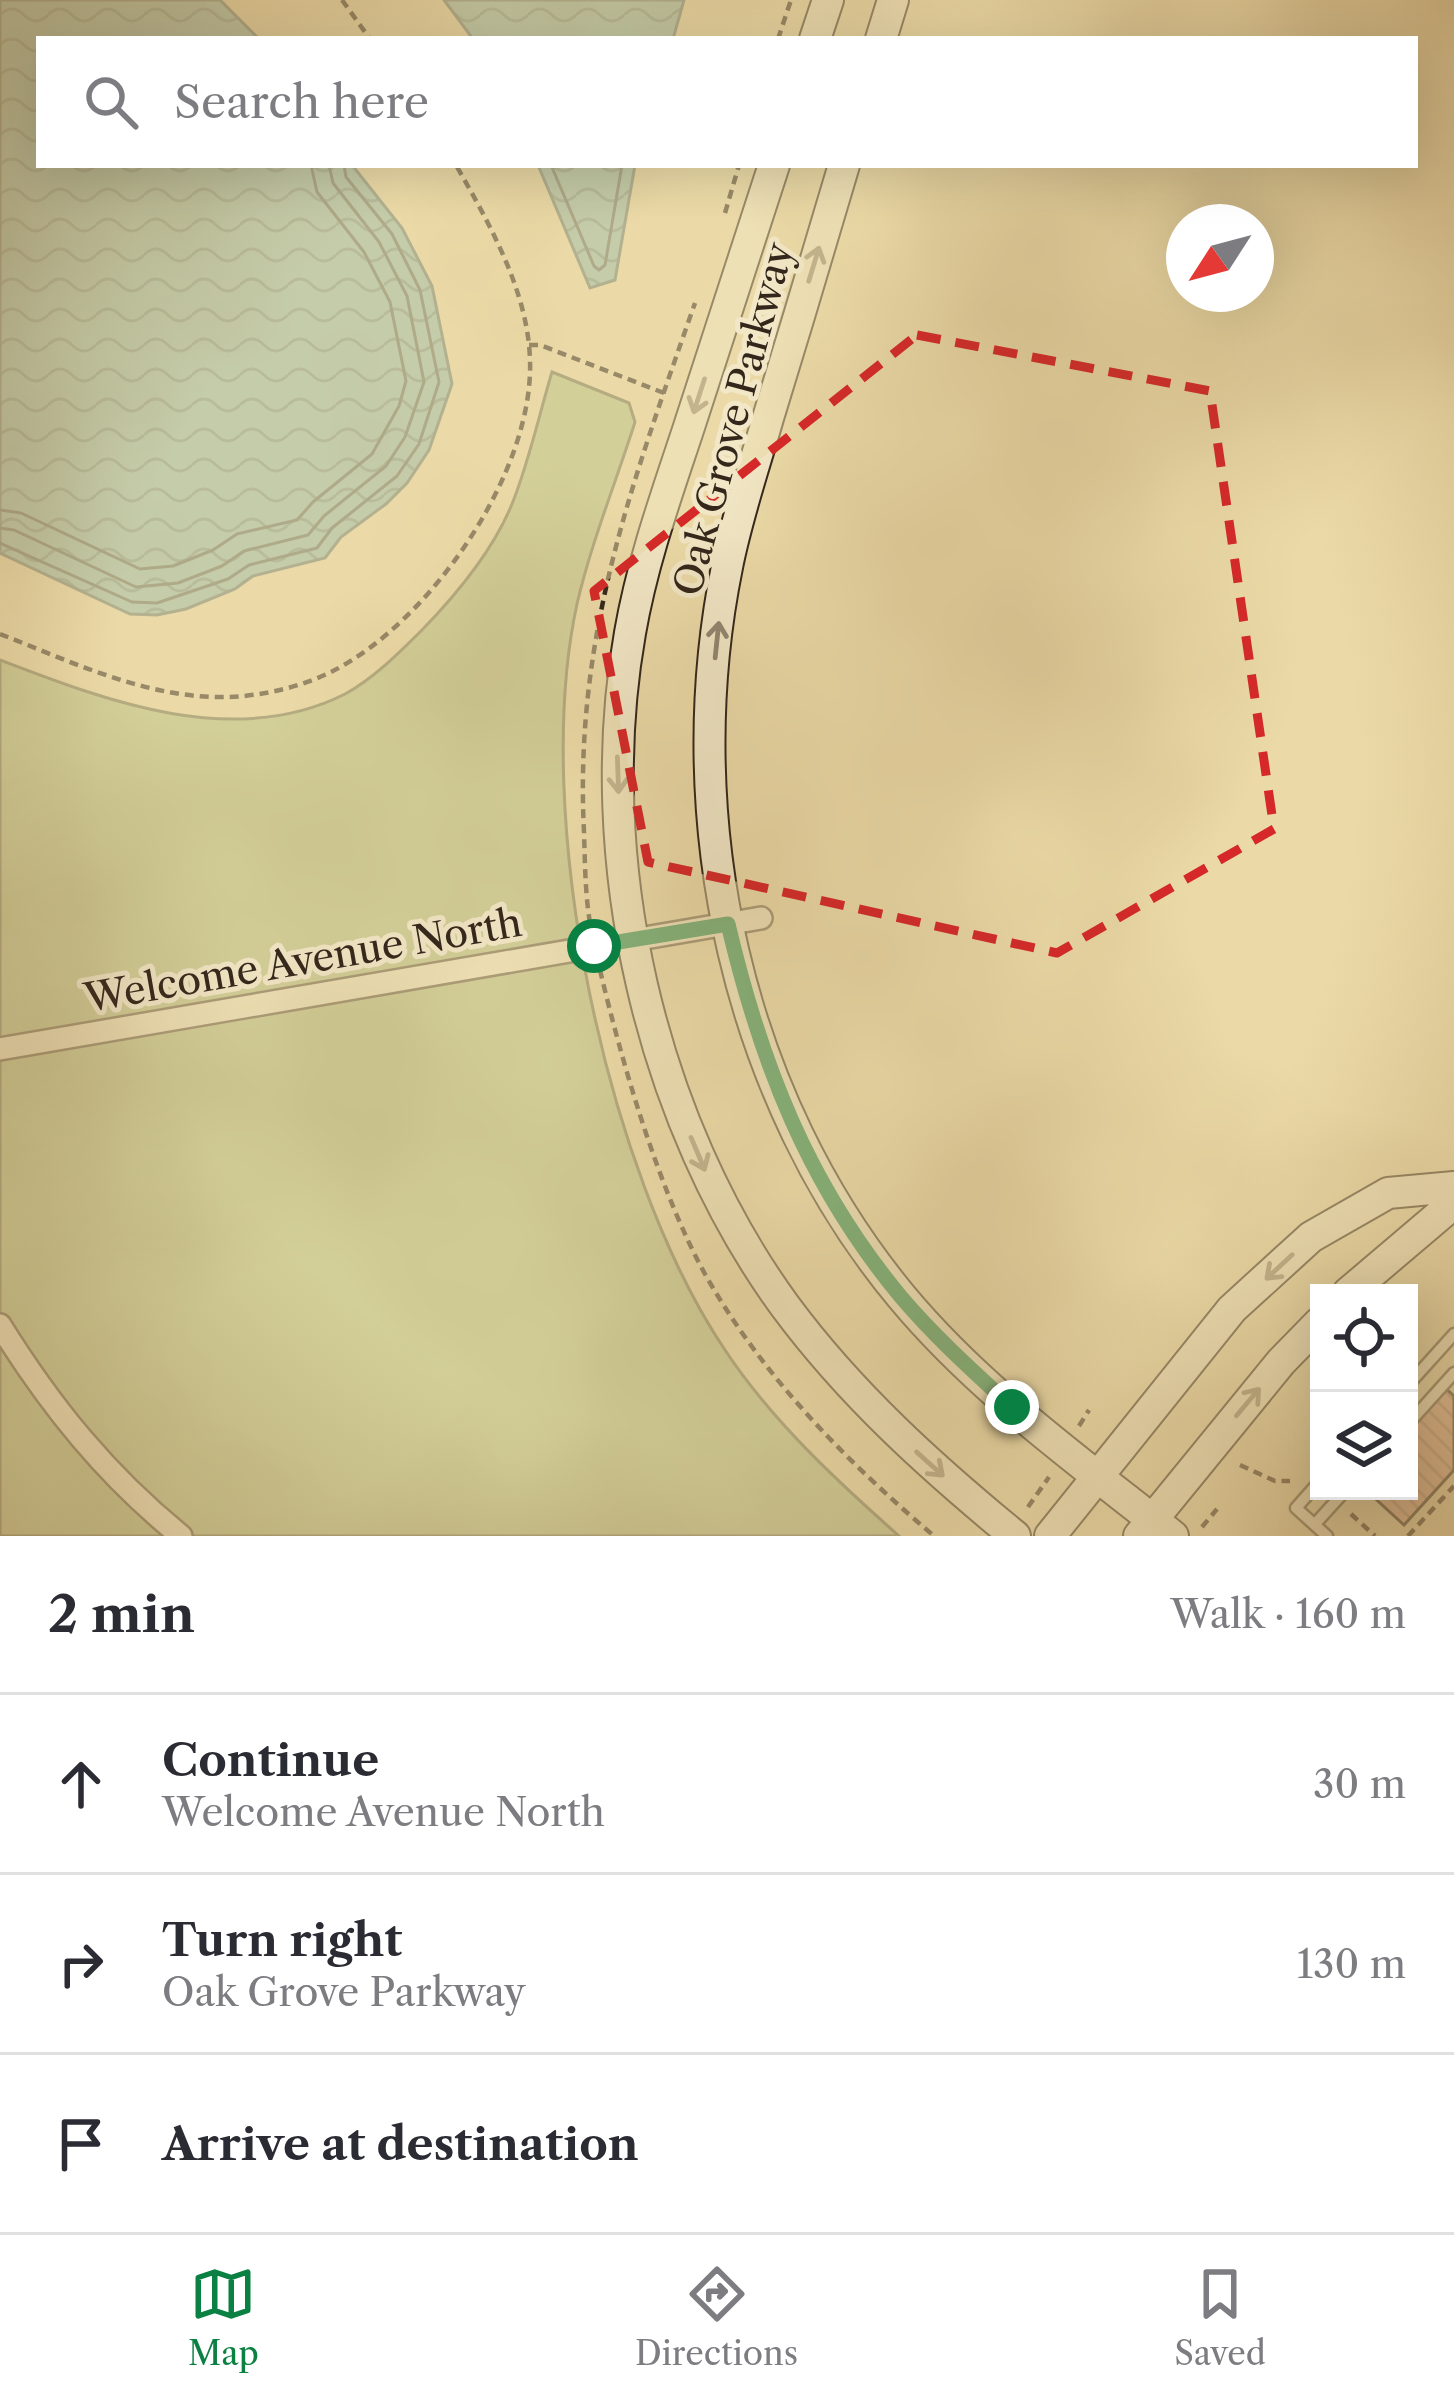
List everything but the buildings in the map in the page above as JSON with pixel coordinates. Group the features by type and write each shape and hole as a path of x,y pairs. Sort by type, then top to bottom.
{"street":[{"path":"816,36 828,0"},
{"path":"882,36 893,0"},
{"name":"Oak Grove Parkway","path":"773,168 646,559 630,631 617,759 620,858 634,939 661,1052 707,1178 784,1305 891,1429 1016,1536"},
{"name":"Oak Grove Parkway","path":"843,168 726,568 712,689 710,760 728,924 749,1016 776,1088 814,1168 860,1242 902,1298 956,1354 1154,1530"},
{"name":"Welcome Avenue North","path":"0,1049 761,918"},
{"path":"1050,1536 1232,1309 1311,1237 1388,1193 1454,1187"},
{"path":"1359,1284 1454,1203"},
{"path":"0,1325 44,1396 139,1501 181,1536"},
{"path":"1154,1530 1281,1362 1310,1332"}],"lane":[{"path":"1418,1374 1454,1334"},
{"path":"1418,1413 1454,1373"},
{"path":"1310,1493 1296,1508 1327,1536"},
{"path":"1315,1525 1337,1500"}],"path":[{"path":"342,0 368,36"},
{"path":"779,36 791,0"},
{"path":"0,634 144,687 200,697 258,694 310,681 334,670 404,619 446,571 481,518 506,470 530,389 529,345 503,259 458,168"},
{"path":"529,345 540,345 664,392"},
{"path":"1408,1536 1454,1486"},
{"path":"1194,1536 1217,1509"}],"highlighted area":[{"path":"917,335 1210,391 1274,829 1057,953 648,862 594,591"}],"green space":[{"path":"552,372 629,403 635,422 583,581 565,689 564,784 572,885 589,989 613,1091 645,1188 682,1275 725,1350 784,1425 899,1536 0,1536 0,660 127,704 215,719 303,710 345,694 414,638 484,555 518,488"}],"water":[{"path":"0,0 220,0 256,36 36,36 36,168 354,168 402,228 432,286 452,384 429,450 407,483 341,537 325,558 253,576 235,589 186,609 130,614 0,553"},
{"path":"444,0 684,0 674,36 471,36"},
{"path":"539,168 634,168 615,280 590,288"}],"route":[{"path":"594,946 728,924 749,1016 798,1138 823,1183 902,1298 1012,1407"}]}
